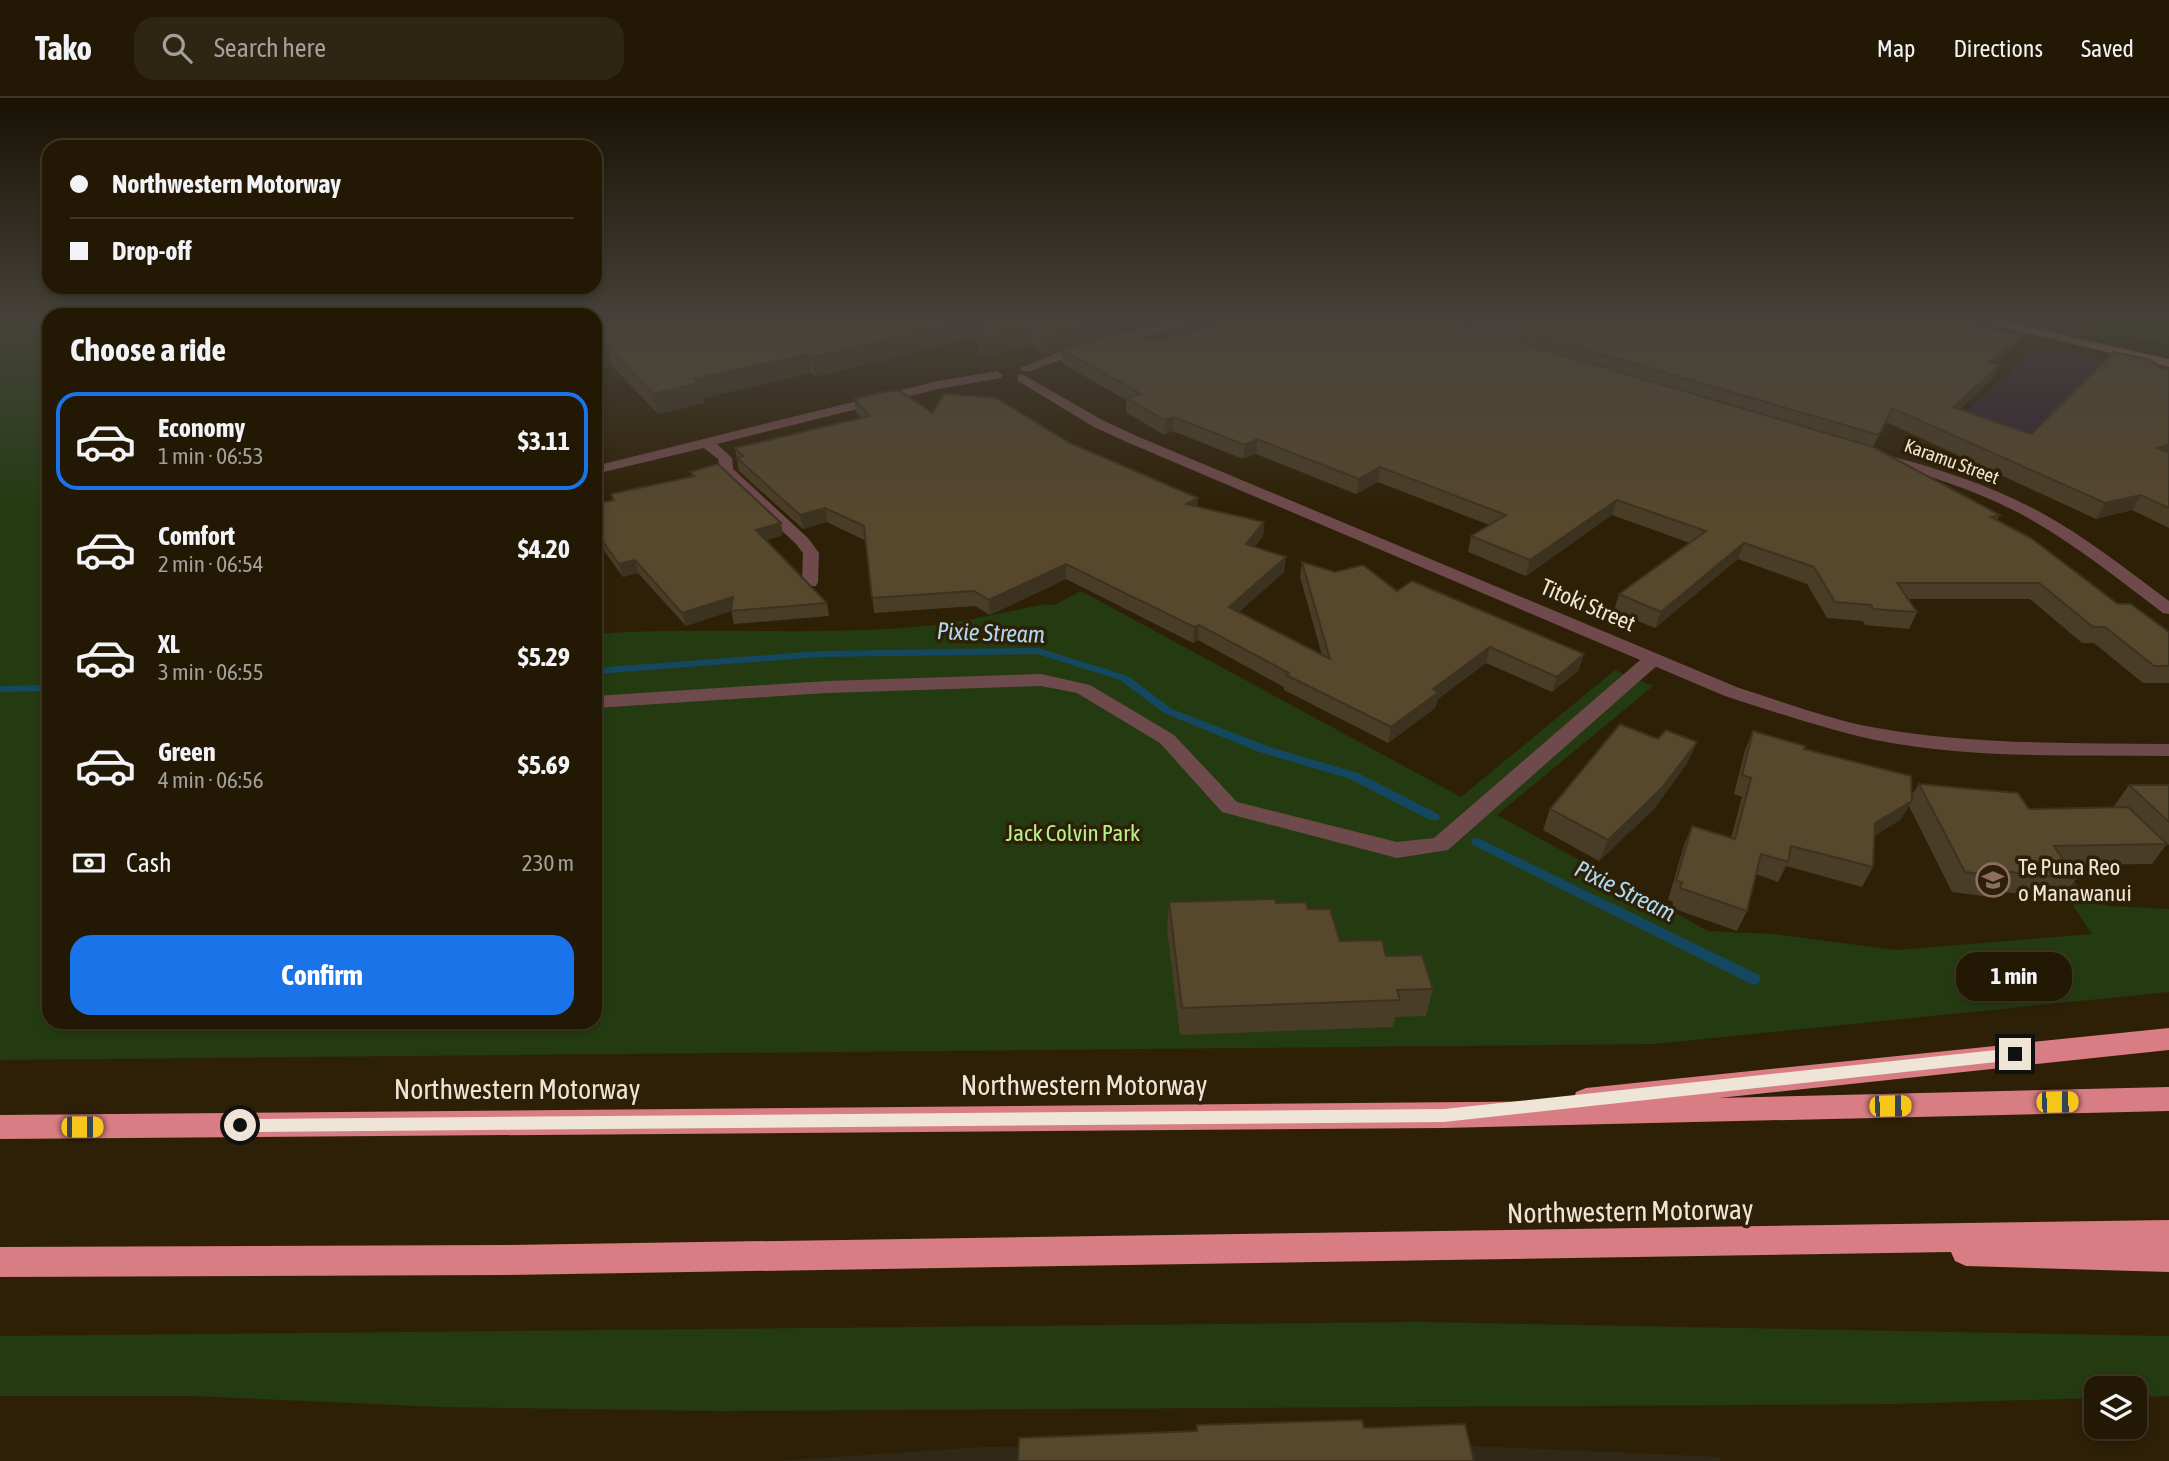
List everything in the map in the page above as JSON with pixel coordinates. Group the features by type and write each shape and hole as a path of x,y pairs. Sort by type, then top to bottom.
{"highway":[{"path":"1444,1116 2169,1039"},
{"name":"Northwestern Motorway","path":"0,1127 1444,1116 2169,1100"},
{"name":"Northwestern Motorway","path":"0,1262 491,1260 2169,1234"},
{"path":"1663,1243 2169,1257"}],"street":[{"path":"602,469 945,384"},
{"name":"Titoki Street","path":"1035,384 1115,432 1761,702 1877,734 1986,748 2169,750"},
{"path":"707,443 725,458 726,470 802,541 811,553 810,582"},
{"name":"Karamu Street","path":"1859,451 1955,481 2035,516 2076,540 2169,609"},
{"path":"602,702 827,687 1041,680 1083,689 1167,739 1230,807 1397,850 1440,845 1653,659"}],"shaded area":[{"path":"1997,384 2153,384 2032,443 1955,420"},
{"path":"1452,1445 1721,1457 1720,1461 777,1461 984,1447"}],"green space":[{"name":"Jack Colvin Park","path":"0,384 42,384 42,1029 602,1029 602,634 921,627 1045,604 1054,605 1081,591 1461,797 1615,670 1653,686 1497,815 1708,931 1773,934 1896,950 2092,934 2020,826 2033,829 2084,894 2107,906 2169,909 2169,992 1654,1044 0,1060"},
{"path":"1419,1322 2169,1336 2169,1396 2147,1397 2147,1376 2084,1376 2084,1398 1896,1404 721,1411 441,1407 194,1396 0,1396 0,1336"}],"building":[{"path":"643,384 696,384 653,394"},
{"path":"1123,384 1659,384 1873,447 2000,515 1991,517 2031,538 2118,604 2131,604 2169,632 2169,666 2154,666 2105,627 2093,627 2039,583 1897,583 1917,612 1873,609 1871,605 1835,602 1814,567 1744,543 1661,612 1619,594 1706,531 1617,500 1530,560 1471,536 1506,515 1380,467 1359,479 1257,439 1245,445 1174,417 1165,420 1126,398 1141,394"},
{"path":"1702,384 1979,384 1953,407 2031,434 2082,384 2169,384 2169,445 2157,448 2169,453 2169,508 2141,495 2105,503 1892,408 1879,435"},
{"path":"900,391 932,413 944,394 996,398 1070,443 1198,498 1186,504 1264,522 1246,544 1286,557 1229,607 1330,659 1302,562 1335,572 1363,565 1397,591 1412,581 1584,654 1557,677 1490,647 1433,689 1439,692 1391,727 1286,675 1289,673 1199,625 1194,627 1066,564 989,600 974,591 872,598 864,526 825,508 800,515 737,458 743,456 735,448 870,416 854,399"},
{"path":"718,464 781,523 756,530 827,603 731,611 733,597 682,613 635,560 619,564 602,540 602,503 614,500 611,494 695,476 690,472"},
{"path":"1620,724 1658,739 1666,730 1697,742 1662,788 1608,840 1550,809"},
{"path":"1753,731 1805,746 1804,749 1911,776 1912,801 1875,823 1873,867 1791,846 1788,862 1761,854 1747,911 1680,888 1682,882 1676,881 1692,826 1735,839 1751,778 1742,775"},
{"path":"1919,784 2018,793 2029,809 2128,807 2167,844 2054,846 2076,879 2002,871 2005,877 1965,872"},
{"path":"2129,785 2169,785 2169,822"},
{"path":"1275,899 1276,903 1306,902 1308,909 1330,909 1340,941 1382,940 1386,956 1422,955 1433,989 1397,990 1400,1000 1182,1008 1169,902"},
{"path":"1362,1420 1364,1428 1465,1424 1474,1461 1018,1461 1019,1438 1197,1431 1197,1425"}],"waterway":[{"name":"Pixie Stream","path":"602,670 820,654 1038,651 1124,678 1168,711 1263,749 1354,776 1434,817"},
{"name":"Pixie Stream","path":"0,689 42,688"},
{"name":"Pixie Stream","path":"1478,842 1754,979"}],"place":[{"name":"Te Puna Reo o Manawanui","path":"1993,880"}],"route":[{"path":"240,1125 1444,1116 2015,1054"}]}
